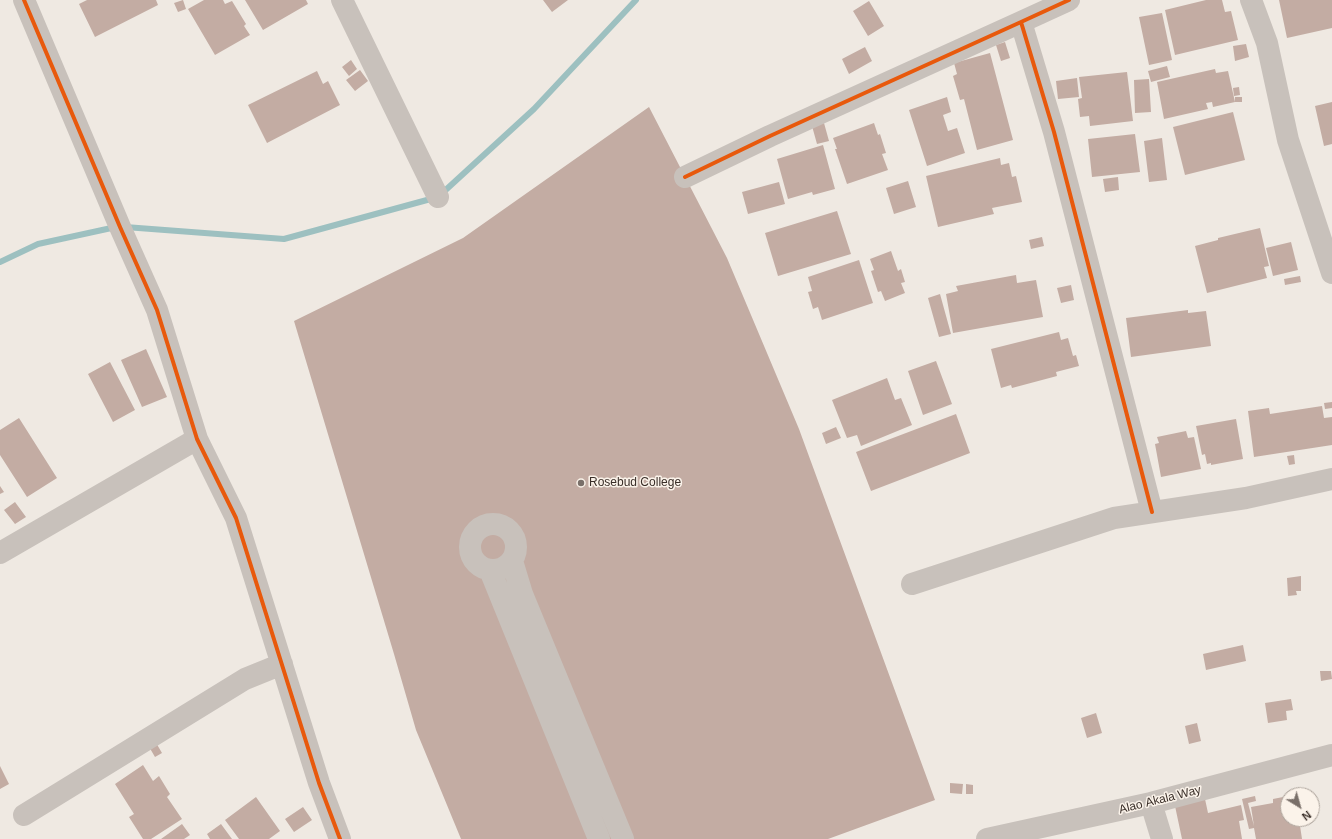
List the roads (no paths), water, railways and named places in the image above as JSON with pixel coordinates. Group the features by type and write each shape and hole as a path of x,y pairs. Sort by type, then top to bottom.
{"street":[{"path":"24,0 157,310 197,439 236,518 320,783 340,839"},
{"path":"342,0 438,197"},
{"path":"686,177 770,136 1069,0"},
{"path":"1251,0 1267,43 1288,140 1332,273"},
{"path":"1022,22 1054,132 1152,512"},
{"path":"0,553 197,439"},
{"path":"912,584 1114,518 1246,498 1332,479"},
{"path":"497,524 508,529 515,538 516,550 512,561 506,566 490,570 479,565 472,555 471,544 475,532 485,525 497,524"},
{"path":"512,561 522,594 623,839"},
{"path":"490,570 598,839"},
{"path":"24,815 245,679 282,664"},
{"name":"Alao Akala Way","path":"987,839 1151,803 1332,755"},
{"path":"1151,803 1162,839"}],"waterway":[{"path":"125,227 284,239 438,197 534,109 636,0"},
{"path":"0,262 38,244 116,227"}],"place":[{"name":"Rosebud College","path":"581,483"}]}
